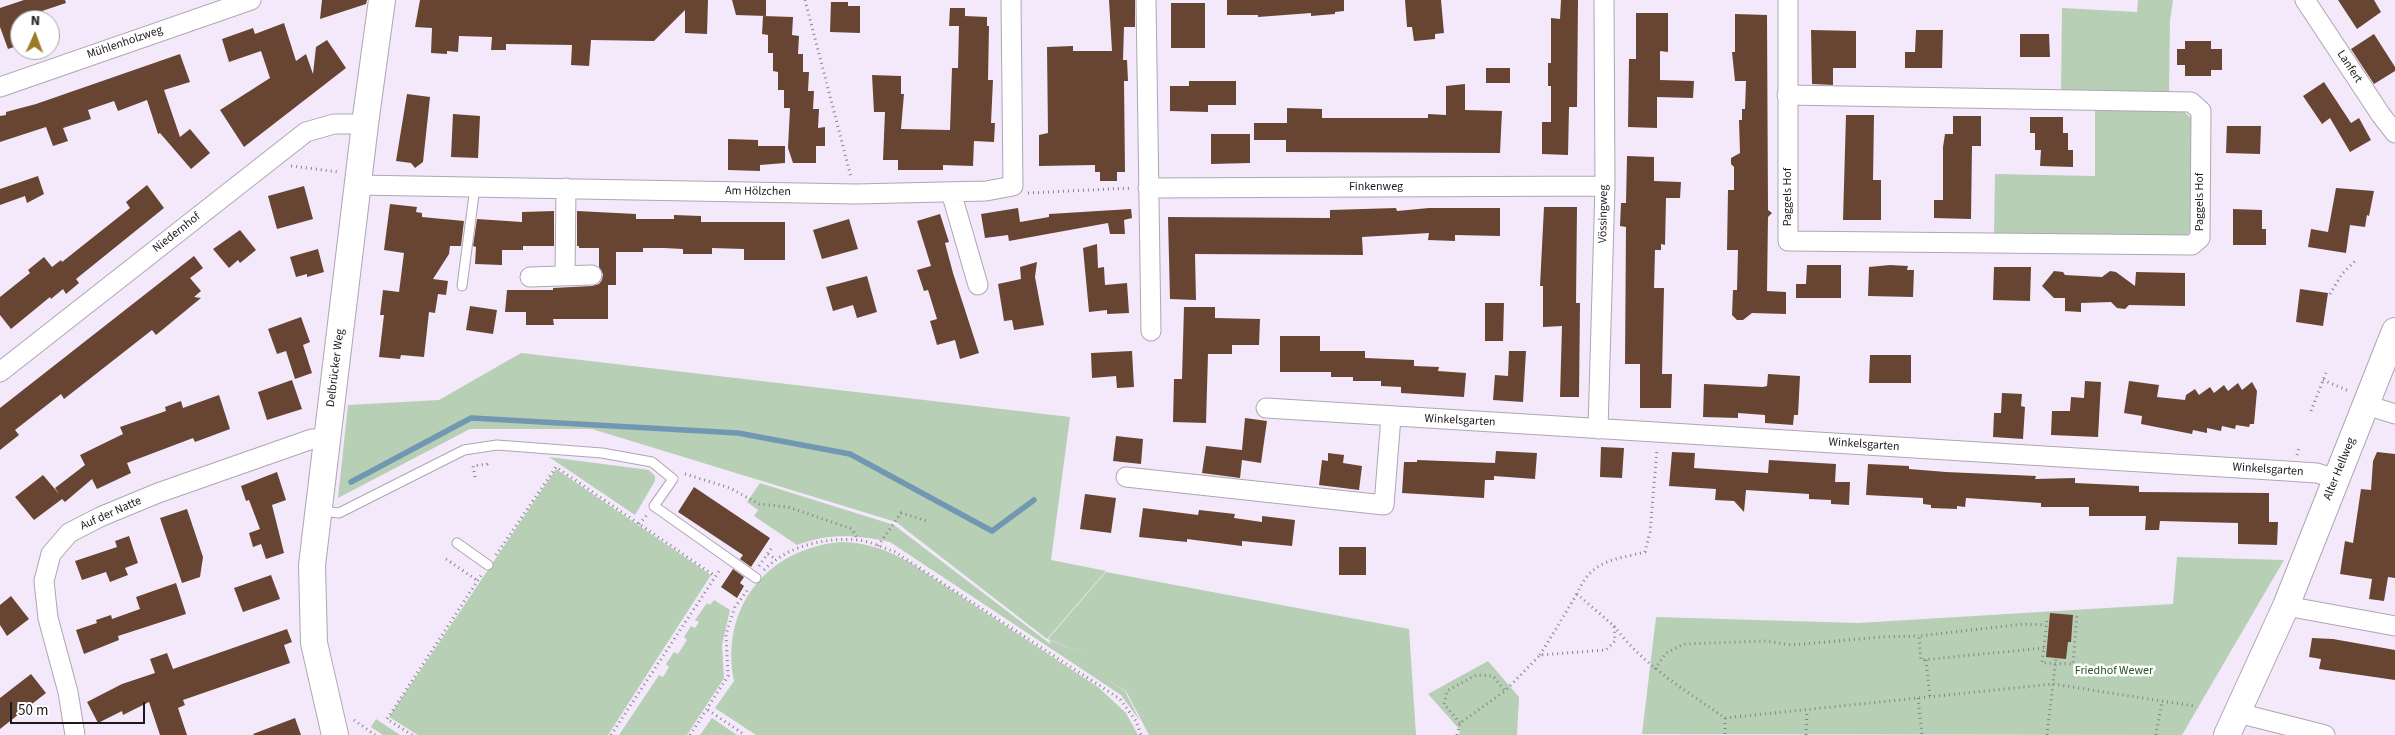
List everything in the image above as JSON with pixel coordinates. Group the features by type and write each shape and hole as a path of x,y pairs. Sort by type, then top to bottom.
{"street":[{"name":"Mühlenholzweg","path":"0,87 251,0"},
{"name":"Delbrücker Weg","path":"335,735 314,643 312,565 365,124 382,0"},
{"path":"1011,0 1013,186"},
{"path":"1146,0 1151,331"},
{"name":"Vössingweg","path":"1598,429 1605,186 1604,0"},
{"name":"Paggels Hof","path":"1787,95 2191,102 2201,111 2200,238 2192,245 1788,241 1787,95 1788,0"},
{"name":"Lanfert","path":"2305,0 2381,115 2395,133"},
{"name":"Niedernhof","path":"0,372 306,132 334,124 365,124"},
{"name":"Am Hölzchen","path":"359,179 475,186 856,194 986,191 1013,186"},
{"name":"Finkenweg","path":"1148,188 1605,186"},
{"path":"565,276 566,188"},
{"path":"951,192 978,285"},
{"path":"530,277 592,275"},
{"name":"Alter Hellweg","path":"2232,724 2286,606 2395,331"},
{"path":"2366,405 2395,414"},
{"name":"Winkelsgarten","path":"1266,408 2317,473 2336,479"},
{"path":"1126,477 1384,505 1392,417"},
{"name":"Auf der Natte","path":"75,735 68,692 48,618 44,581 51,554 69,533 100,517 158,493 312,438 327,439"},
{"path":"2286,606 2395,626"},
{"path":"2232,724 2326,735"}],"lane":[{"path":"462,286 475,186"},
{"path":"319,511 339,513 464,450 497,445 602,454 652,462 673,479 654,506 756,578"},
{"path":"457,543 488,565"}],"path":[{"path":"805,0 856,194"},
{"path":"279,153 289,166 359,179"},
{"path":"1013,186 1028,193 1148,188"},
{"path":"2330,294 2342,274 2355,261"},
{"path":"2311,410 2326,373"},
{"path":"2323,380 2342,388"},
{"path":"1457,735 1460,723 1505,691 1540,655 1577,594 1583,579 1600,564 1645,552 1650,532 1658,432"},
{"path":"412,735 387,719 488,565 556,467 715,576 611,735"},
{"path":"673,479 683,473 730,488 759,504 788,507 852,530 858,540"},
{"path":"878,546 901,513 927,521"},
{"path":"690,735 708,710 728,676 726,634 735,607 756,578 776,559 792,549 820,542 858,540 895,552 1120,698 1136,721 1141,735"},
{"path":"768,554 776,559"},
{"path":"446,559 478,581"},
{"path":"1577,594 1614,626 1624,640 1655,669 1725,718 2053,684 2194,706"},
{"path":"1655,669 1666,653 1684,644 1766,641 1792,645 1881,637 1919,636 2046,623 2042,663 2073,664 2077,614"},
{"path":"1540,655 1606,650 1615,641 1614,626"},
{"path":"1919,636 1921,660 2044,648"},
{"path":"2047,735 2056,658"},
{"path":"1926,660 1930,697"},
{"path":"1460,723 1444,704 1447,691 1476,675 1493,676 1505,691"},
{"path":"1918,698 1922,735"},
{"path":"2156,735 2162,701"},
{"path":"708,710 745,735"},
{"path":"1806,735 1807,710"},
{"path":"1725,718 1725,735"}],"green space":[{"path":"2138,0 2173,0 2170,21 2169,94 2061,92 2062,8 2137,12"},
{"path":"2095,111 2183,111 2195,121 2195,227 2182,240 1994,238 1995,174 2095,176"},
{"path":"521,353 1070,417 1051,560 1106,571 1047,639 896,522 592,429 470,429 338,498 348,405 439,400"},
{"path":"549,457 649,470 655,476 655,481 635,515"},
{"path":"556,469 711,575 608,735 418,735 389,717"},
{"path":"760,483 894,525 1049,643 1051,644 1049,640 1087,655 1048,639 1106,572 1409,629 1416,735 1149,735 1126,691 1106,679 1125,691 1140,721 1121,695 890,542 843,536 821,538 797,545 754,516 758,510 747,502"},
{"path":"839,542 858,543 875,547 909,562 1098,687 1126,713 1138,735 756,735 715,708 734,681 731,654 734,630 742,607 754,587 770,570 790,557 813,547"},
{"name":"Friedhof Wewer","path":"2177,557 2284,560 2182,735 1642,734 1656,617 1858,623 2173,604"},
{"path":"714,600 730,610 722,645 724,678 687,735 619,735 659,675 663,677 669,667 666,664 674,652 678,654 687,640 684,637 691,626 695,628 699,622 695,620 707,603 710,605"},
{"path":"1488,661 1519,697 1517,735 1459,735 1460,730 1428,694"},
{"path":"712,718 737,735 700,735"},
{"path":"376,719 400,735 383,735 371,727"}],"building":[{"path":"24,0 65,0 66,3 45,10 10,10 10,48 8,49 0,27 0,8"},
{"path":"322,0 367,0 366,4 320,19"},
{"path":"420,0 708,0 707,34 685,33 685,10 654,41 591,40 589,66 571,65 572,45 506,44 506,50 491,50 492,37 459,36 458,52 447,51 447,54 431,53 432,28 415,27"},
{"path":"732,0 766,0 766,16 736,15"},
{"path":"1109,0 1135,0 1135,27 1124,27 1123,60 1127,60 1128,81 1124,81 1125,172 1117,172 1117,181 1100,181 1100,172 1095,172 1095,165 1039,166 1039,135 1048,133 1047,47 1073,46 1073,51 1112,51"},
{"path":"1227,0 1344,0 1344,11 1335,12 1335,14 1311,16 1311,13 1258,17 1258,15 1227,15"},
{"path":"1405,0 1441,0 1444,33 1435,34 1435,39 1414,41 1412,27 1407,27"},
{"path":"1561,0 1578,0 1577,107 1569,107 1568,155 1542,154 1542,122 1551,122 1551,86 1548,86 1548,63 1551,63 1551,18 1560,19"},
{"path":"2338,0 2374,0 2381,12 2357,29"},
{"path":"831,2 848,2 848,6 860,6 860,33 830,32"},
{"path":"1171,3 1205,3 1205,48 1171,48"},
{"path":"950,8 965,8 965,16 987,17 987,26 989,26 988,80 993,80 991,123 995,123 994,142 974,141 973,166 943,165 943,170 898,170 898,160 883,160 885,112 874,112 872,75 901,76 901,94 904,94 901,129 950,130 952,68 958,68 959,26 949,26"},
{"path":"1636,13 1668,13 1668,52 1660,51 1660,80 1694,81 1693,98 1657,97 1657,128 1628,127 1629,59 1636,59"},
{"path":"1735,14 1767,15 1768,210 1772,213 1768,217 1767,291 1786,292 1786,314 1752,313 1743,320 1737,320 1732,315 1733,290 1737,290 1738,250 1727,250 1728,190 1734,190 1734,167 1731,164 1731,158 1740,153 1739,120 1742,120 1742,109 1745,109 1746,81 1735,81 1732,52 1735,52"},
{"path":"763,16 793,17 792,35 799,36 798,54 803,54 803,72 809,72 808,91 814,91 813,109 819,109 818,128 825,127 825,146 816,146 816,163 793,163 788,148 790,108 784,108 784,90 778,90 778,72 773,71 773,53 768,53 768,35 762,34"},
{"path":"284,23 296,61 306,54 313,74 316,47 327,40 346,68 244,147 220,110 270,78 261,51 229,62 222,39 253,28 255,34"},
{"path":"1811,30 1856,31 1856,68 1833,68 1833,85 1812,84"},
{"path":"1916,30 1943,30 1942,68 1905,68 1905,52 1915,52"},
{"path":"2020,34 2049,34 2050,57 2020,57"},
{"path":"2374,34 2395,67 2395,71 2374,84 2351,49"},
{"path":"2185,41 2211,41 2211,49 2222,49 2222,70 2211,70 2211,76 2185,76 2185,65 2177,65 2177,49 2185,49"},
{"path":"180,54 190,82 164,90 180,137 190,129 210,153 191,169 160,133 158,134 147,100 118,111 114,101 88,110 91,119 63,128 68,141 53,146 46,127 0,142 0,116 6,115 6,112 36,104"},
{"path":"1486,68 1510,68 1510,83 1486,83"},
{"path":"1189,81 1236,81 1236,105 1208,105 1208,112 1170,111 1170,86 1189,86"},
{"path":"2324,82 2351,123 2359,118 2371,140 2350,152 2330,118 2322,124 2303,96"},
{"path":"1465,84 1465,110 1502,111 1500,153 1286,152 1286,140 1254,140 1254,123 1287,123 1287,108 1322,109 1322,118 1428,118 1428,114 1446,115 1446,86"},
{"path":"407,94 430,97 423,162 415,168 411,163 396,161"},
{"path":"453,114 480,116 478,158 451,157"},
{"path":"1846,115 1874,115 1873,180 1881,180 1881,220 1843,220"},
{"path":"1953,116 1981,116 1981,146 1972,146 1971,219 1934,218 1934,200 1943,200 1943,147 1945,134 1953,134"},
{"path":"2030,117 2063,117 2063,133 2068,133 2068,150 2073,150 2073,167 2040,166 2041,150 2035,150 2035,133 2030,133"},
{"path":"2227,126 2261,126 2260,154 2226,153"},
{"path":"1211,134 1250,134 1250,163 1211,164"},
{"path":"728,139 758,140 758,146 785,146 785,163 760,165 760,171 728,170"},
{"path":"1627,156 1654,157 1654,181 1681,182 1680,198 1666,198 1665,245 1661,244 1661,250 1655,250 1654,288 1664,288 1662,374 1672,374 1671,408 1640,408 1640,364 1625,364 1626,227 1620,226 1621,203 1626,203"},
{"path":"38,176 44,194 27,203 25,196 0,205 0,189"},
{"path":"147,185 164,208 76,279 79,283 66,294 63,289 51,299 50,297 11,329 0,315 0,297 30,273 28,270 44,257 52,267 61,260 62,262 130,208 126,202"},
{"path":"304,186 313,219 277,229 268,196"},
{"path":"2336,188 2374,191 2365,227 2350,225 2346,253 2308,247 2311,229 2328,232"},
{"path":"390,204 417,207 416,212 422,213 422,217 464,221 461,246 450,246 449,254 433,279 448,281 446,295 438,294 435,313 429,312 424,357 401,355 400,359 379,357 384,315 380,315 383,290 399,292 404,253 384,250"},
{"path":"1544,207 1577,207 1576,303 1580,303 1579,397 1560,397 1562,326 1543,327 1543,286 1540,286"},
{"path":"1018,208 1020,222 1049,217 1049,214 1131,209 1132,218 1124,220 1125,234 1110,234 1108,223 1009,241 1008,235 985,238 981,214"},
{"path":"1396,208 1397,211 1429,208 1500,208 1500,236 1455,235 1455,241 1428,240 1429,233 1362,237 1363,255 1195,254 1196,300 1170,299 1168,217 1330,218 1330,210"},
{"path":"2233,209 2262,210 2262,229 2266,229 2266,245 2233,245"},
{"path":"554,211 554,246 523,246 523,250 502,250 502,265 475,264 476,247 473,246 477,219 522,222 522,212"},
{"path":"577,211 636,214 636,219 674,219 674,215 701,216 701,222 785,222 785,260 744,260 744,249 712,248 712,254 683,254 683,249 664,248 643,248 643,252 616,252 616,285 608,285 608,319 553,319 554,325 526,325 526,312 505,312 507,290 553,290 553,288 592,286 599,284 602,280 603,274 599,267 599,248 579,248 577,246"},
{"path":"940,214 949,242 945,243 953,273 979,353 960,359 955,340 937,345 930,321 937,319 928,290 924,291 917,270 931,266 917,221"},
{"path":"849,219 858,249 822,259 813,230"},
{"path":"240,230 256,250 240,263 238,260 229,268 213,249"},
{"path":"1097,244 1098,268 1104,267 1105,285 1127,283 1129,313 1107,314 1107,310 1089,312 1083,248"},
{"path":"318,249 324,272 307,277 307,274 296,277 290,257"},
{"path":"194,256 203,268 190,278 201,291 194,297 201,298 156,335 152,330 64,399 61,394 15,430 19,435 0,450 0,408"},
{"path":"1037,262 1035,277 1044,325 1014,330 1012,320 1004,321 998,284 1021,279 1020,267"},
{"path":"1807,265 1841,265 1841,298 1796,298 1796,284 1806,284"},
{"path":"1908,266 1907,270 1914,270 1913,297 1868,296 1869,267"},
{"path":"1994,267 2031,267 2030,301 1993,300"},
{"path":"2054,271 2063,272 2065,275 2102,277 2110,271 2116,272 2135,286 2136,272 2185,273 2185,306 2129,305 2125,309 2117,308 2111,302 2081,303 2081,312 2065,311 2065,298 2054,298 2042,286"},
{"path":"867,276 877,312 857,318 853,305 833,311 826,287"},
{"path":"2300,289 2328,293 2323,326 2296,322"},
{"path":"1485,303 1504,303 1503,341 1485,341"},
{"path":"470,306 497,310 493,334 466,330"},
{"path":"1184,307 1215,307 1215,318 1260,319 1259,345 1232,345 1232,354 1208,354 1206,423 1173,422 1174,379 1182,379"},
{"path":"301,317 310,342 303,345 312,373 295,379 286,351 277,354 268,329"},
{"path":"1280,336 1320,336 1320,351 1365,351 1365,358 1414,360 1414,366 1439,367 1438,371 1466,373 1464,397 1401,393 1401,387 1381,386 1381,381 1353,381 1353,377 1331,377 1331,372 1280,372"},
{"path":"1132,351 1134,387 1117,388 1116,376 1092,378 1091,353"},
{"path":"1509,351 1526,351 1523,402 1493,400 1495,375 1508,376"},
{"path":"1870,355 1911,355 1911,383 1869,383"},
{"path":"1768,374 1800,376 1798,415 1794,415 1793,425 1765,423 1765,415 1738,413 1738,418 1703,417 1704,384 1763,387 1767,386"},
{"path":"292,380 302,409 267,420 258,392"},
{"path":"2085,381 2101,382 2098,437 2051,435 2052,411 2070,411 2071,397 2084,398"},
{"path":"2129,381 2159,385 2157,397 2185,400 2186,395 2195,389 2199,395 2210,387 2214,393 2224,385 2228,391 2238,383 2242,390 2252,382 2257,391 2254,424 2250,424 2249,427 2236,425 2235,429 2222,426 2221,431 2207,428 2207,433 2193,430 2192,434 2141,424 2142,416 2124,413"},
{"path":"2002,393 2022,394 2021,406 2025,407 2023,439 1993,437 1994,413 2001,413"},
{"path":"219,395 230,429 195,442 193,438 127,463 131,473 97,489 92,479 65,502 62,499 34,520 15,497 43,475 59,494 55,488 85,465 80,455 123,434 120,427 166,411 165,407 181,401 183,408"},
{"path":"1245,418 1267,421 1261,463 1242,460 1240,478 1202,473 1206,446 1242,450"},
{"path":"1116,436 1143,439 1141,464 1113,461"},
{"path":"1601,447 1624,448 1622,478 1600,477"},
{"path":"1496,451 1537,453 1535,479 1494,476 1494,480 1485,480 1484,498 1402,493 1404,462 1417,462 1417,460 1495,463"},
{"path":"1672,452 1695,453 1694,468 1768,473 1769,460 1836,464 1835,482 1850,482 1849,505 1831,504 1831,500 1809,499 1809,494 1746,490 1744,512 1734,501 1715,500 1716,489 1669,486"},
{"path":"2377,452 2395,454 2395,578 2388,577 2384,601 2369,599 2372,579 2340,574 2345,541 2353,543 2361,489 2371,490 2373,461"},
{"path":"1328,453 1344,455 1343,463 1362,466 1359,490 1319,485 1322,460 1328,461"},
{"path":"1868,464 1909,466 1909,469 1946,472 2036,476 2035,479 2075,478 2075,483 2139,486 2139,492 2269,493 2269,522 2278,522 2277,545 2238,544 2238,523 2160,521 2159,530 2145,530 2146,516 2089,516 2089,507 2041,507 2041,503 1966,498 1965,507 1957,506 1957,509 1931,508 1931,505 1923,504 1923,498 1866,495"},
{"path":"277,472 286,500 272,505 284,553 266,559 261,544 253,547 249,533 260,529 249,500 246,501 241,486"},
{"path":"694,487 770,538 751,567 740,559 743,555 678,512"},
{"path":"1085,494 1116,498 1111,533 1080,529"},
{"path":"1143,508 1198,515 1199,510 1235,514 1234,518 1262,522 1262,516 1295,520 1292,546 1242,541 1242,546 1187,539 1187,542 1139,537"},
{"path":"187,509 203,557 200,577 182,583 160,518"},
{"path":"129,536 138,563 125,568 128,575 110,582 106,572 82,580 75,561 117,547 115,541"},
{"path":"1339,547 1366,547 1366,575 1339,575"},
{"path":"733,569 744,577 740,583 744,586 737,598 721,587"},
{"path":"271,575 280,599 243,612 234,588"},
{"path":"176,583 186,614 118,636 119,640 84,654 76,630 97,623 96,620 111,615 112,619 140,609 136,597"},
{"path":"11,596 29,619 7,636 0,625 0,605"},
{"path":"2050,613 2073,615 2071,642 2068,642 2066,659 2046,657"},
{"path":"287,629 292,642 284,645 290,663 183,700 185,705 178,708 187,735 160,735 149,702 123,715 122,711 98,723 87,702 122,684 155,673 150,659 167,653 173,669"},
{"path":"2312,638 2333,639 2395,650 2395,680 2319,669 2321,659 2309,657"},
{"path":"31,674 46,693 0,729 0,698"},
{"path":"295,718 301,735 253,734"}],"waterway":[{"path":"351,482 471,418 738,433 850,454 992,531 1034,500"}]}
